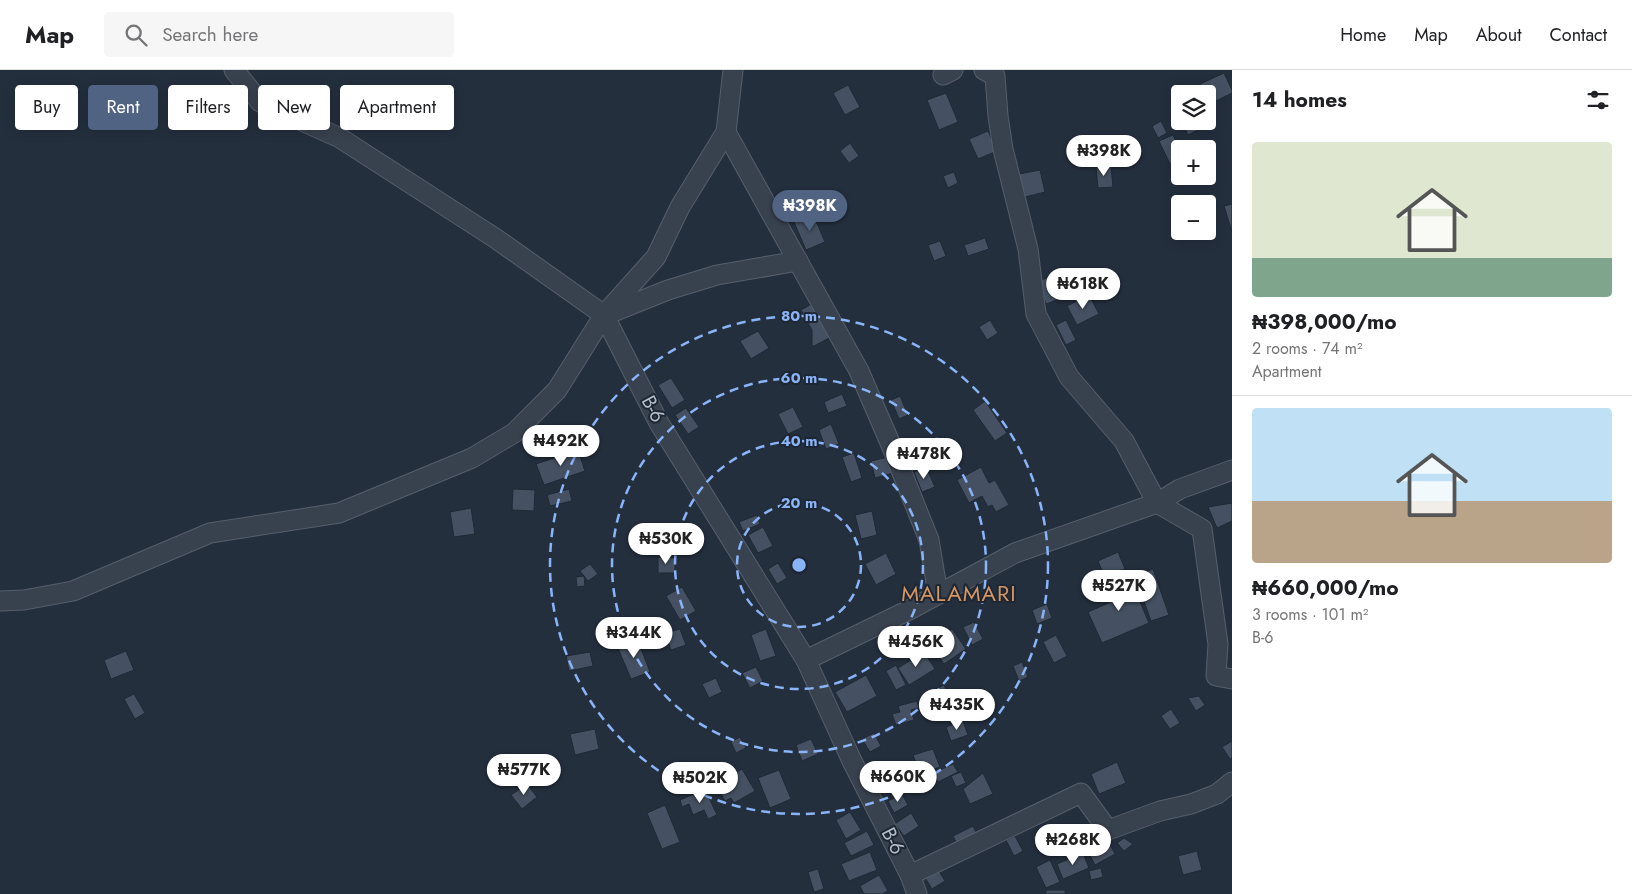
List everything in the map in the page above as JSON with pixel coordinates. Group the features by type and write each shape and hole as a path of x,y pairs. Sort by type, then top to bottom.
{"street":[{"name":"B-6","path":"234,70 260,102 340,138 495,238 604,315 659,423 806,660 852,761 918,894"},
{"path":"0,600 24,600 73,591 210,533 339,513 472,458 514,433 557,390 604,315 656,257 680,206 726,132 733,70"},
{"path":"984,70 995,76 1002,150 1028,249 1036,314 1070,376 1124,441 1157,503 1202,528 1218,644 1216,676 1232,679"},
{"path":"726,132 859,371 892,446 929,540 938,594"},
{"path":"604,315 668,290 717,275 798,261"},
{"path":"806,660 1015,554 1157,503 1180,489 1232,470"},
{"path":"910,875 1081,793 1108,830 1160,811 1191,804 1217,794 1232,782"}],"building":[{"path":"1224,73 1232,93 1216,101 1216,85 1200,84"},
{"path":"848,85 860,107 845,115 833,93"},
{"path":"946,93 958,122 939,130 927,100"},
{"path":"1161,121 1167,133 1158,138 1152,126"},
{"path":"1186,130 1198,130 1188,135"},
{"path":"988,131 997,151 978,159 969,139"},
{"path":"1173,135 1175,140 1171,140 1171,164 1170,164 1159,141"},
{"path":"850,143 859,156 849,163 840,151"},
{"path":"1111,166 1113,187 1098,188 1096,167"},
{"path":"1040,170 1045,192 1025,197 1019,174"},
{"path":"954,172 958,183 948,188 943,176"},
{"path":"1232,204 1232,232 1224,206"},
{"path":"813,214 825,242 806,250 794,222"},
{"path":"985,238 989,249 968,256 964,245"},
{"path":"940,241 946,256 934,261 928,245"},
{"path":"1055,275 1063,298 1046,304 1038,281"},
{"path":"1089,295 1099,314 1077,325 1067,306"},
{"path":"815,302 833,336 812,347 812,330 801,310"},
{"path":"990,320 998,333 987,340 979,327"},
{"path":"1066,320 1076,340 1066,345 1056,325"},
{"path":"758,331 769,348 751,359 740,341"},
{"path":"671,378 685,400 672,408 658,385"},
{"path":"842,394 847,406 828,413 824,402"},
{"path":"900,396 908,415 899,419 891,400"},
{"path":"985,401 1007,433 995,441 973,410"},
{"path":"793,407 803,427 788,434 778,414"},
{"path":"686,408 699,427 688,434 675,415"},
{"path":"831,424 839,444 826,449 819,430"},
{"path":"578,450 585,471 544,485 536,464"},
{"path":"854,453 862,478 851,482 842,457"},
{"path":"888,457 893,473 875,478 871,461"},
{"path":"926,467 935,487 922,492 914,472"},
{"path":"981,467 989,483 995,480 1009,505 996,512 992,505 988,507 982,496 969,503 957,480"},
{"path":"513,489 535,490 534,511 512,510"},
{"path":"569,489 572,501 550,506 547,495"},
{"path":"1232,503 1232,521 1217,528 1208,507"},
{"path":"471,508 475,534 454,537 450,512"},
{"path":"872,511 877,535 861,539 855,515"},
{"path":"757,515 760,524 743,531 739,522"},
{"path":"763,527 773,546 758,553 748,535"},
{"path":"1118,552 1125,569 1105,578 1098,561"},
{"path":"886,553 896,574 876,585 865,564"},
{"path":"658,557 675,558 675,573 658,573"},
{"path":"778,563 787,578 777,584 768,569"},
{"path":"590,564 598,574 588,581 580,571"},
{"path":"1153,569 1169,615 1151,621 1135,576"},
{"path":"584,576 585,586 577,587 576,577"},
{"path":"1130,578 1149,623 1102,643 1088,612 1113,601 1107,587"},
{"path":"682,587 696,611 680,620 666,596"},
{"path":"1047,604 1052,618 1037,624 1032,610"},
{"path":"974,622 983,639 972,645 963,627"},
{"path":"680,629 686,645 671,650 665,633"},
{"path":"766,629 776,656 760,661 751,635"},
{"path":"952,629 966,649 944,664 930,644"},
{"path":"1056,635 1067,656 1054,663 1043,642"},
{"path":"637,638 650,672 631,679 617,646"},
{"path":"126,651 134,670 111,679 104,660"},
{"path":"590,652 593,666 569,671 566,656"},
{"path":"924,652 935,669 909,685 898,668"},
{"path":"1022,662 1028,677 1019,681 1013,666"},
{"path":"896,665 906,685 896,690 886,671"},
{"path":"756,667 763,681 750,688 742,673"},
{"path":"866,675 877,696 847,712 835,692"},
{"path":"716,678 722,692 709,698 702,684"},
{"path":"944,685 952,703 938,708 931,691"},
{"path":"134,694 145,713 135,719 124,699"},
{"path":"1199,696 1205,705 1196,711 1188,698"},
{"path":"917,701 919,708 911,710 914,720 896,725 892,714 900,712 898,706"},
{"path":"1171,709 1180,723 1170,729 1161,716"},
{"path":"963,721 968,735 951,741 946,727"},
{"path":"595,729 599,749 575,755 570,734"},
{"path":"874,733 881,746 870,752 862,739"},
{"path":"740,737 746,748 736,753 731,742"},
{"path":"811,739 818,754 802,761 796,745"},
{"path":"1232,741 1232,758 1230,759 1222,747"},
{"path":"933,749 940,767 920,774 913,755"},
{"path":"1117,762 1126,783 1099,794 1091,774"},
{"path":"953,764 958,772 938,782 933,773"},
{"path":"742,769 755,791 734,803 731,798 725,801 716,785"},
{"path":"779,770 791,799 770,808 758,778"},
{"path":"961,772 966,783 956,787 951,776"},
{"path":"983,773 993,794 970,804 963,789"},
{"path":"527,784 537,797 522,809 511,795"},
{"path":"705,789 717,815 708,819 704,810 693,815 689,804 682,807 680,800"},
{"path":"902,794 908,805 894,813 888,801"},
{"path":"665,805 680,842 662,849 647,813"},
{"path":"850,812 861,830 846,839 836,820"},
{"path":"911,813 919,826 904,836 895,824"},
{"path":"973,826 979,838 959,848 953,836"},
{"path":"867,831 874,845 851,856 844,843"},
{"path":"1043,831 1052,847 1041,853 1033,837"},
{"path":"1103,831 1115,854 1095,865 1083,842"},
{"path":"1015,836 1023,851 1014,856 1006,840"},
{"path":"1124,838 1133,844 1124,851 1117,843"},
{"path":"1197,851 1202,870 1183,875 1178,856"},
{"path":"870,852 877,870 849,881 841,864"},
{"path":"1083,853 1089,868 1063,879 1057,864"},
{"path":"1050,860 1060,882 1046,888 1036,867"},
{"path":"937,868 945,881 932,889 924,876"},
{"path":"1101,868 1103,877 1091,880 1089,871"},
{"path":"818,869 824,889 814,892 808,872"},
{"path":"879,875 888,891 882,894 864,894 860,886"},
{"path":"1046,890 1065,890 1065,894 1046,894"}],"district":[{"name":"MALAMARI","path":"959,593"}]}
